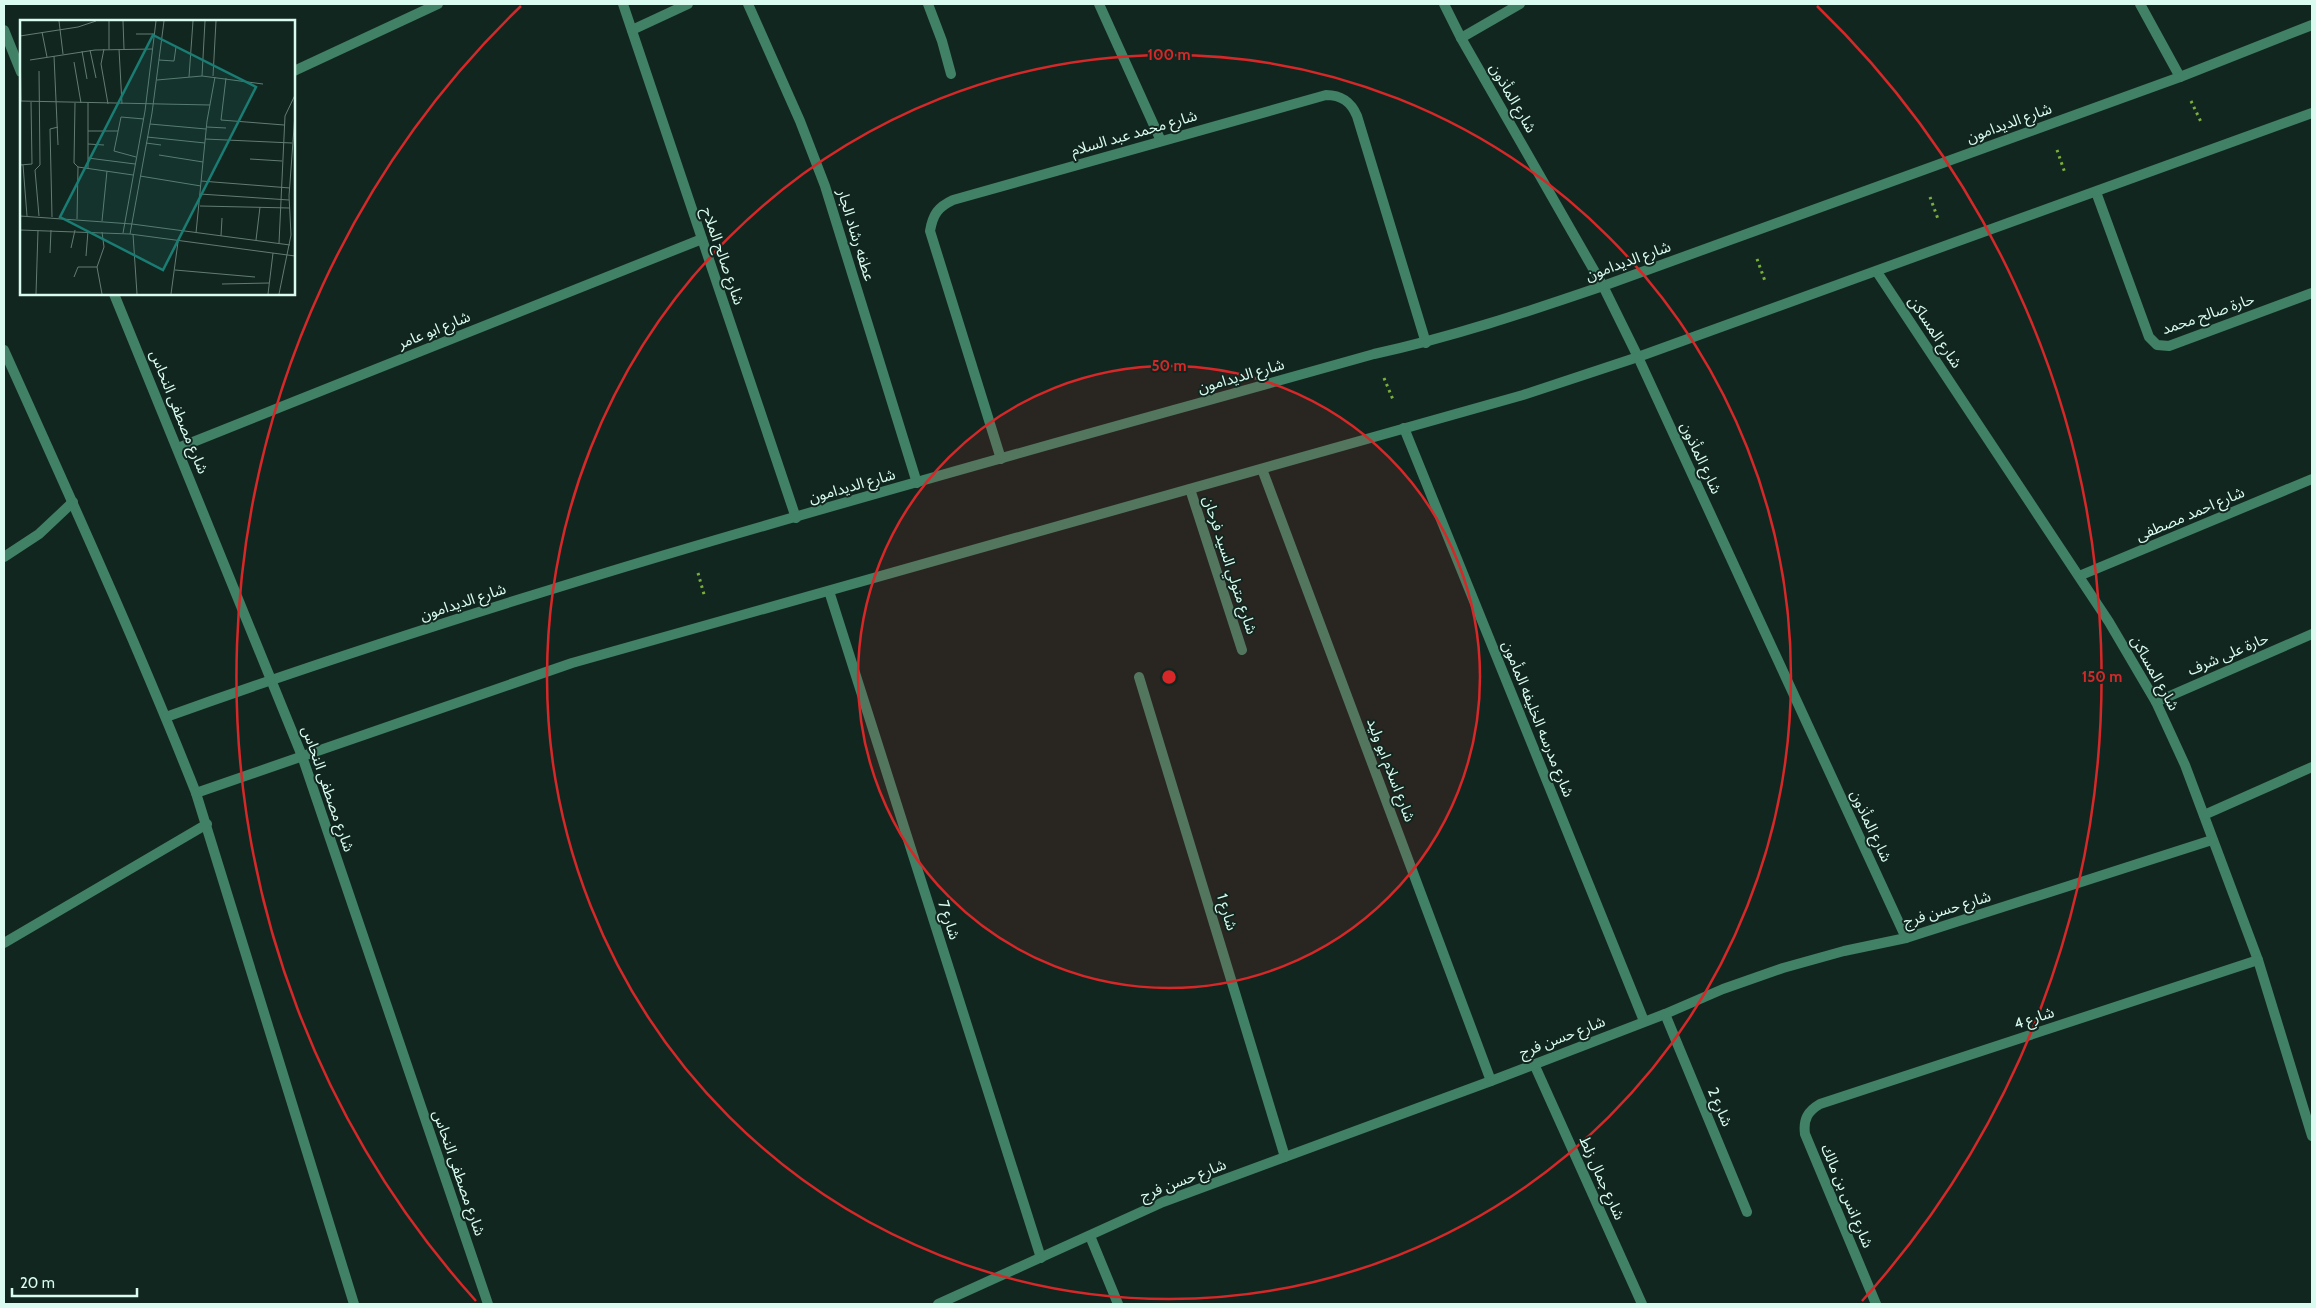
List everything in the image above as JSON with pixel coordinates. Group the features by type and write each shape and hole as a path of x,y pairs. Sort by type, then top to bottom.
{"street":[{"path":"295,71 438,4"},
{"name":"شارع صالح الملاح","path":"623,4 796,518"},
{"path":"632,30 688,4"},
{"name":"عطفه رشاد الجار","path":"748,4 800,121 824,186 917,483"},
{"path":"928,4 942,41 951,74"},
{"path":"1098,4 1161,141"},
{"name":"شارع المأذون","path":"1444,4 1461,38 1603,286 1638,357 1906,938"},
{"path":"1461,38 1520,4"},
{"path":"2140,4 2180,77"},
{"name":"شارع الديدامون","path":"166,717 272,679 548,590 1001,459 1374,354 1426,343 1603,286 2180,77 2312,25"},
{"path":"4,30 20,70"},
{"name":"شارع محمد عبد السلام","path":"1001,459 930,231 933,217 941,206 953,200 1326,95 1334,95 1349,102 1357,116 1426,343"},
{"path":"196,793 572,663 1524,395 1638,357 1877,272 2312,112"},
{"name":"حارة صالح محمد","path":"2096,192 2149,337 2157,345 2169,346 2312,293"},
{"name":"شارع ابو عامر","path":"178,448 702,239"},
{"name":"شارع المساكن","path":"1877,272 2114,629 2156,702 2185,765 2258,960 2312,1136"},
{"name":"شارع مصطفى النحاس","path":"114,295 302,756 488,1304"},
{"path":"4,352 73,502 166,717 196,793 354,1304"},
{"name":"شارع مدرسه الخليفه المأمون","path":"1404,428 1644,1021"},
{"name":"شارع اسلام ابو وليد","path":"1262,469 1491,1081"},
{"name":"شارع احمد مصطفى","path":"2079,576 2312,480"},
{"name":"شارع متولي السيد فرحان","path":"1190,490 1242,650"},
{"path":"4,558 39,534 73,502"},
{"name":"شارع 7","path":"828,591 1041,1258"},
{"name":"حارة على شرف","path":"2156,702 2312,634"},
{"name":"شارع 1","path":"1139,677 1286,1157"},
{"path":"2204,816 2312,767"},
{"path":"4,943 207,824"},
{"name":"شارع حسن فرج","path":"938,1304 954,1301 1041,1258 1163,1202 1491,1081 1665,1014 1723,989 1783,968 1844,951 1906,938 2212,840"},
{"name":"شارع 4","path":"1820,1104 2258,960"},
{"name":"شارع 2","path":"1665,1014 1747,1212"},
{"name":"شارع جمال زلط","path":"1534,1064 1642,1304"},
{"name":"شارع انس بن مالك","path":"1820,1104 1806,1116 1805,1134 1876,1304"},
{"path":"1090,1236 1118,1304"}],"path":[{"path":"2180,77 2214,148"},
{"path":"2048,125 2075,199"},
{"path":"1921,171 1948,246"},
{"path":"1748,234 1775,308"},
{"path":"1374,354 1404,428"},
{"path":"691,549 713,624"}]}
